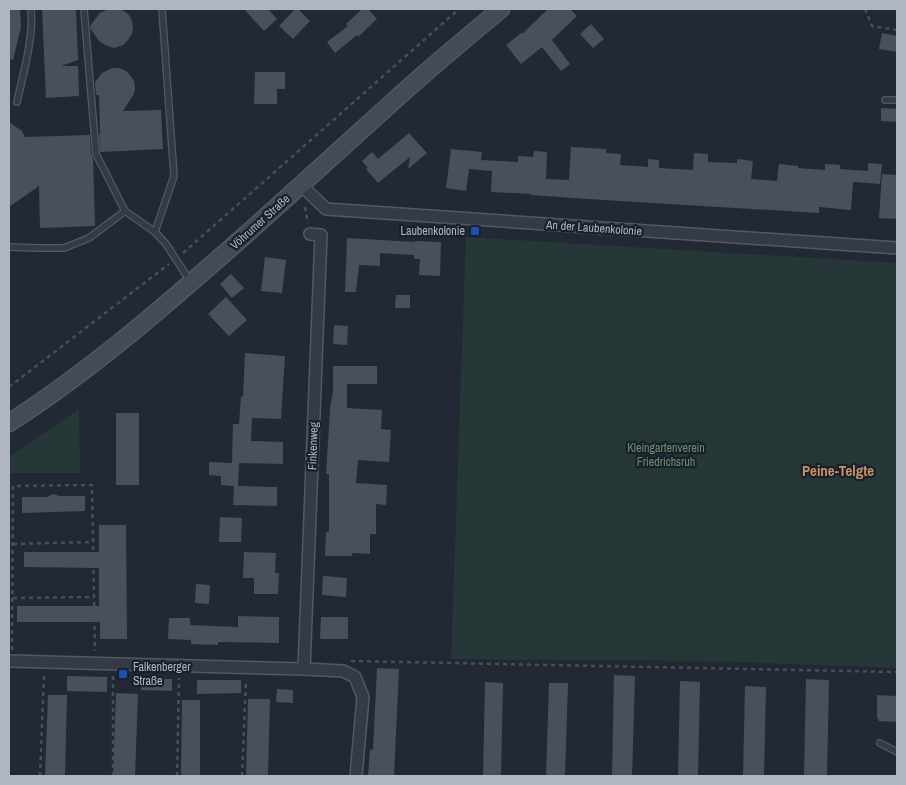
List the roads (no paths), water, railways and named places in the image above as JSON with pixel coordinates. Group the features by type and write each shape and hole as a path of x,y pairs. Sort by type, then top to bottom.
{"main road":[{"name":"Vöhrumer Straße","path":"9,423 42,402 110,350 191,283 399,96 501,9"}],"street":[{"name":"An der Laubenkolonie","path":"301,185 326,209 897,248"},
{"name":"Finkenweg","path":"304,669 321,235 310,234"},
{"path":"11,661 343,671 355,677 363,696 356,776"}],"lane":[{"path":"17,102 28,52 32,17 31,9"},
{"path":"84,9 96,154 125,211 155,232 166,244 191,283"},
{"path":"155,232 174,176 162,9"},
{"path":"885,100 897,100"},
{"path":"9,247 64,248 89,238 125,211"},
{"path":"880,743 897,752"}],"place":[{"name":"Laubenkolonie","path":"475,231"},
{"name":"Falkenberger Straße","path":"123,674"}],"district":[{"name":"Peine-Telgte","path":"838,470"}],"park label":[{"name":"Kleingartenverein Friedrichsruh","path":"666,455"}]}
